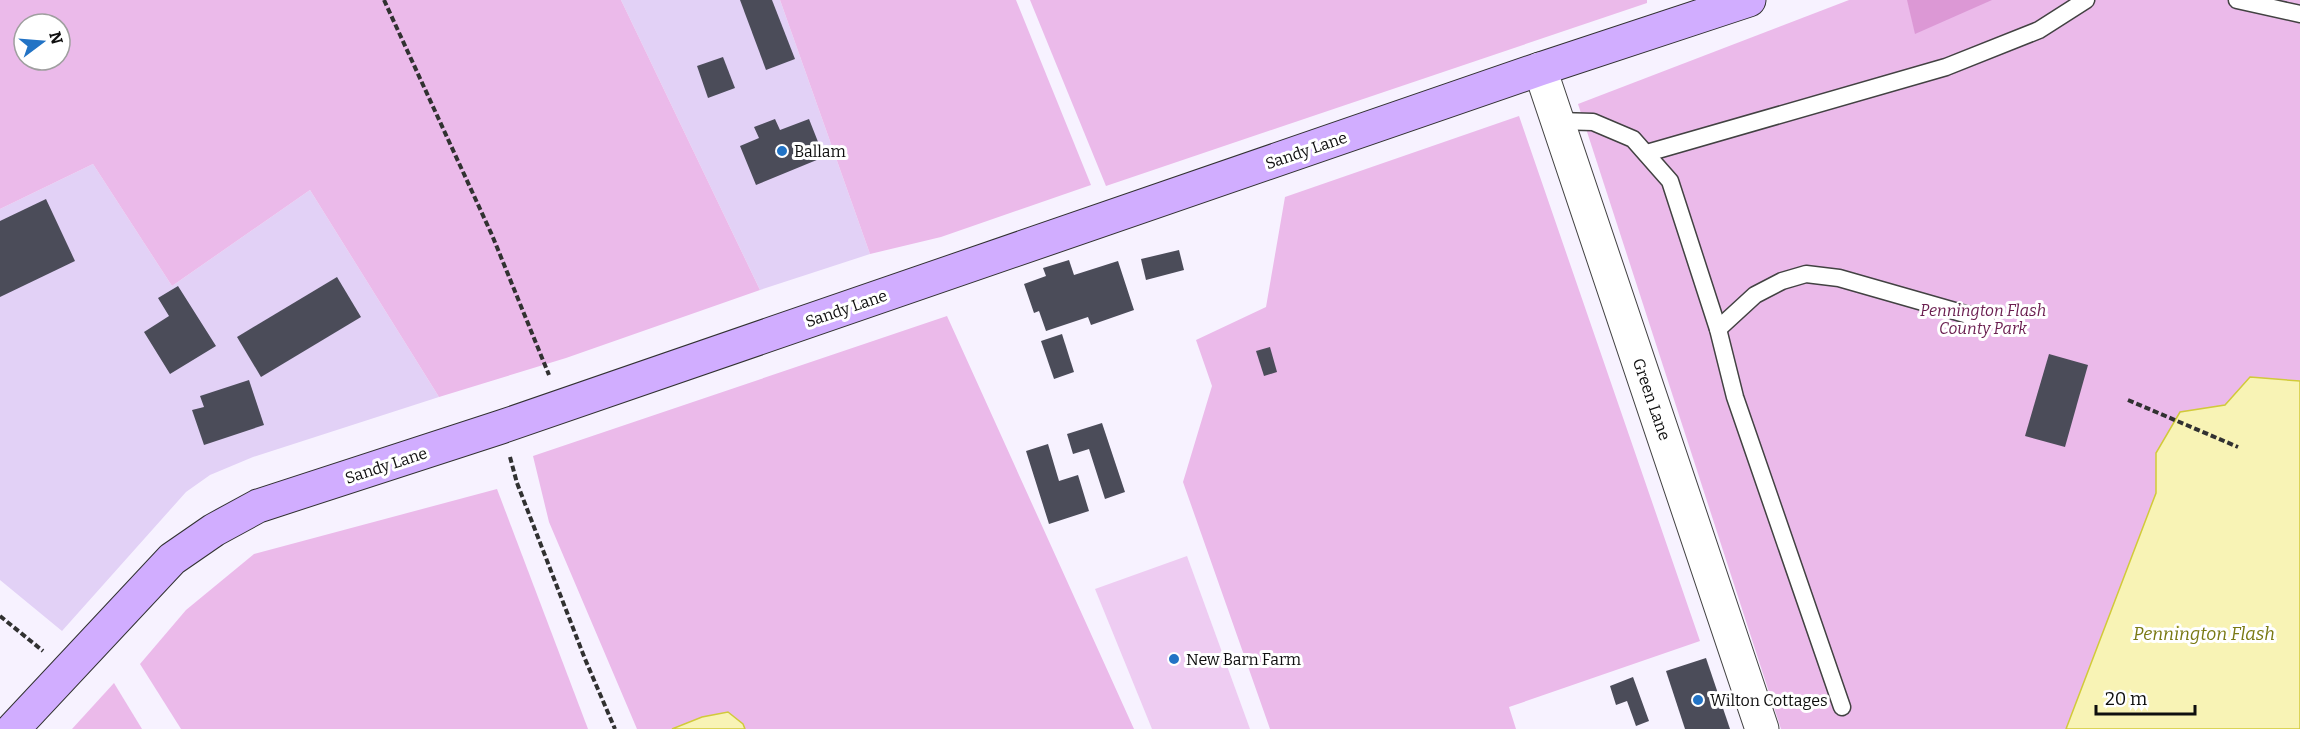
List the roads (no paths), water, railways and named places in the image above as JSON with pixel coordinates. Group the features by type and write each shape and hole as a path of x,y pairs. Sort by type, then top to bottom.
{"street":[{"name":"Sandy Lane","path":"13,729 172,559 214,530 258,506 501,427 1540,69 1749,0"},
{"name":"Green Lane","path":"1540,69 1762,729"}],"lane":[{"path":"1647,153 1946,67 2039,30 2086,0"},
{"path":"2236,0 2300,14"},
{"path":"1558,121 1593,122 1633,139 1670,181 1718,329 1736,397 1842,706"},
{"path":"1718,329 1755,295 1782,281 1806,274 1839,278 1986,320"}],"water":[{"name":"Pennington Flash","path":"2250,377 2300,381 2300,729 2066,729 2156,493 2156,453 2180,412 2225,405"},
{"path":"728,712 743,724 745,729 672,729 702,717"}],"place":[{"name":"Ballam","path":"782,151"},
{"name":"New Barn Farm","path":"1174,659"},
{"name":"Wilton Cottages","path":"1698,700"}],"park label":[{"name":"Pennington Flash County Park","path":"1983,319"}]}
